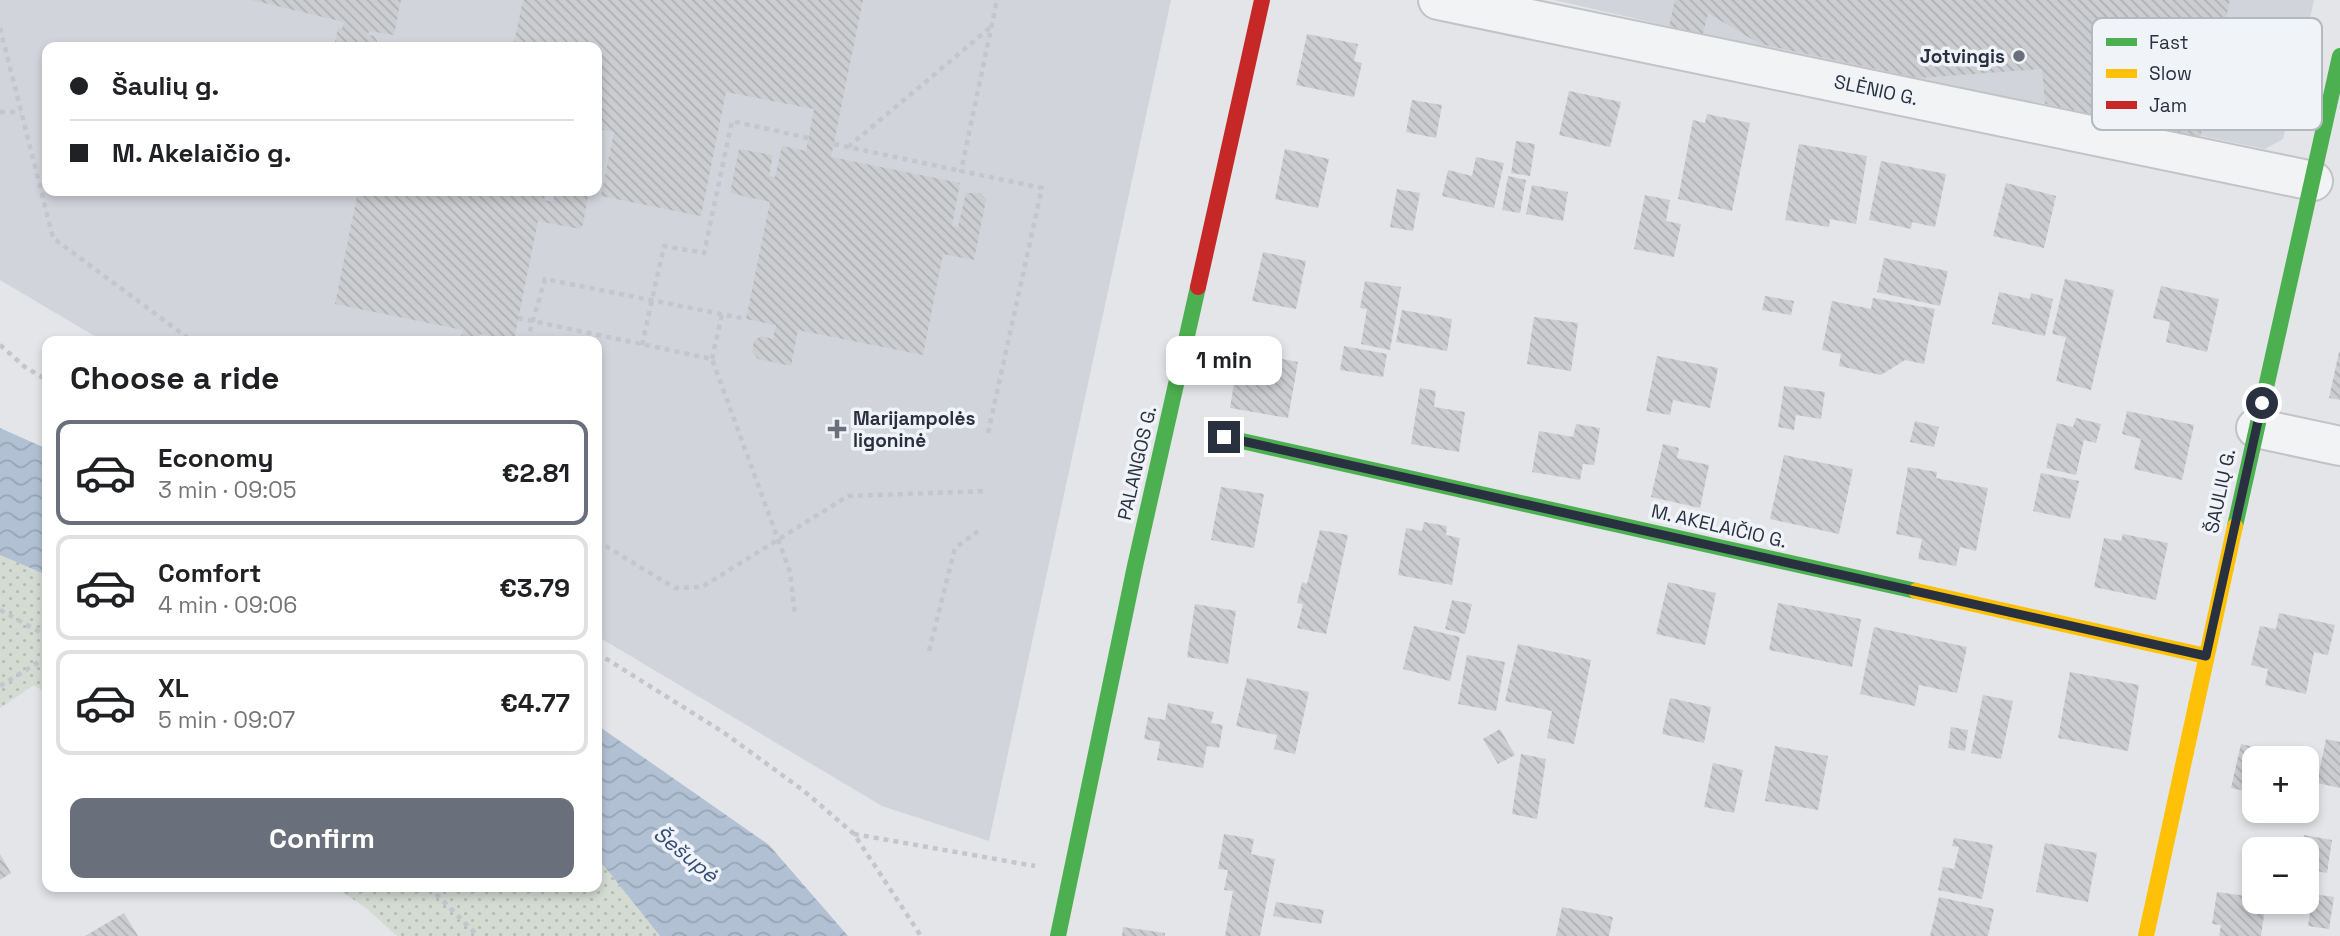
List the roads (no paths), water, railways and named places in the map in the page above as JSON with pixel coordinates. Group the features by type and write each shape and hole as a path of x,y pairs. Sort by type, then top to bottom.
{"street":[{"name":"PALANGOS G.","path":"1058,936 1135,566 1262,0"},
{"name":"SLĖNIO G.","path":"1438,0 2313,181"},
{"name":"ŠAULIŲ G.","path":"2146,936 2340,56"},
{"path":"2256,428 2340,446"},
{"name":"M. AKELAIČIO G.","path":"1224,437 2206,656"}],"water":[{"path":"0,428 42,447 42,573 0,555"},
{"name":"Šešupė","path":"602,728 769,845 848,936 660,936 602,865"}],"place":[{"name":"Jotvingis","path":"2019,56"},
{"name":"Marijampolės ligoninė","path":"837,429"}]}
